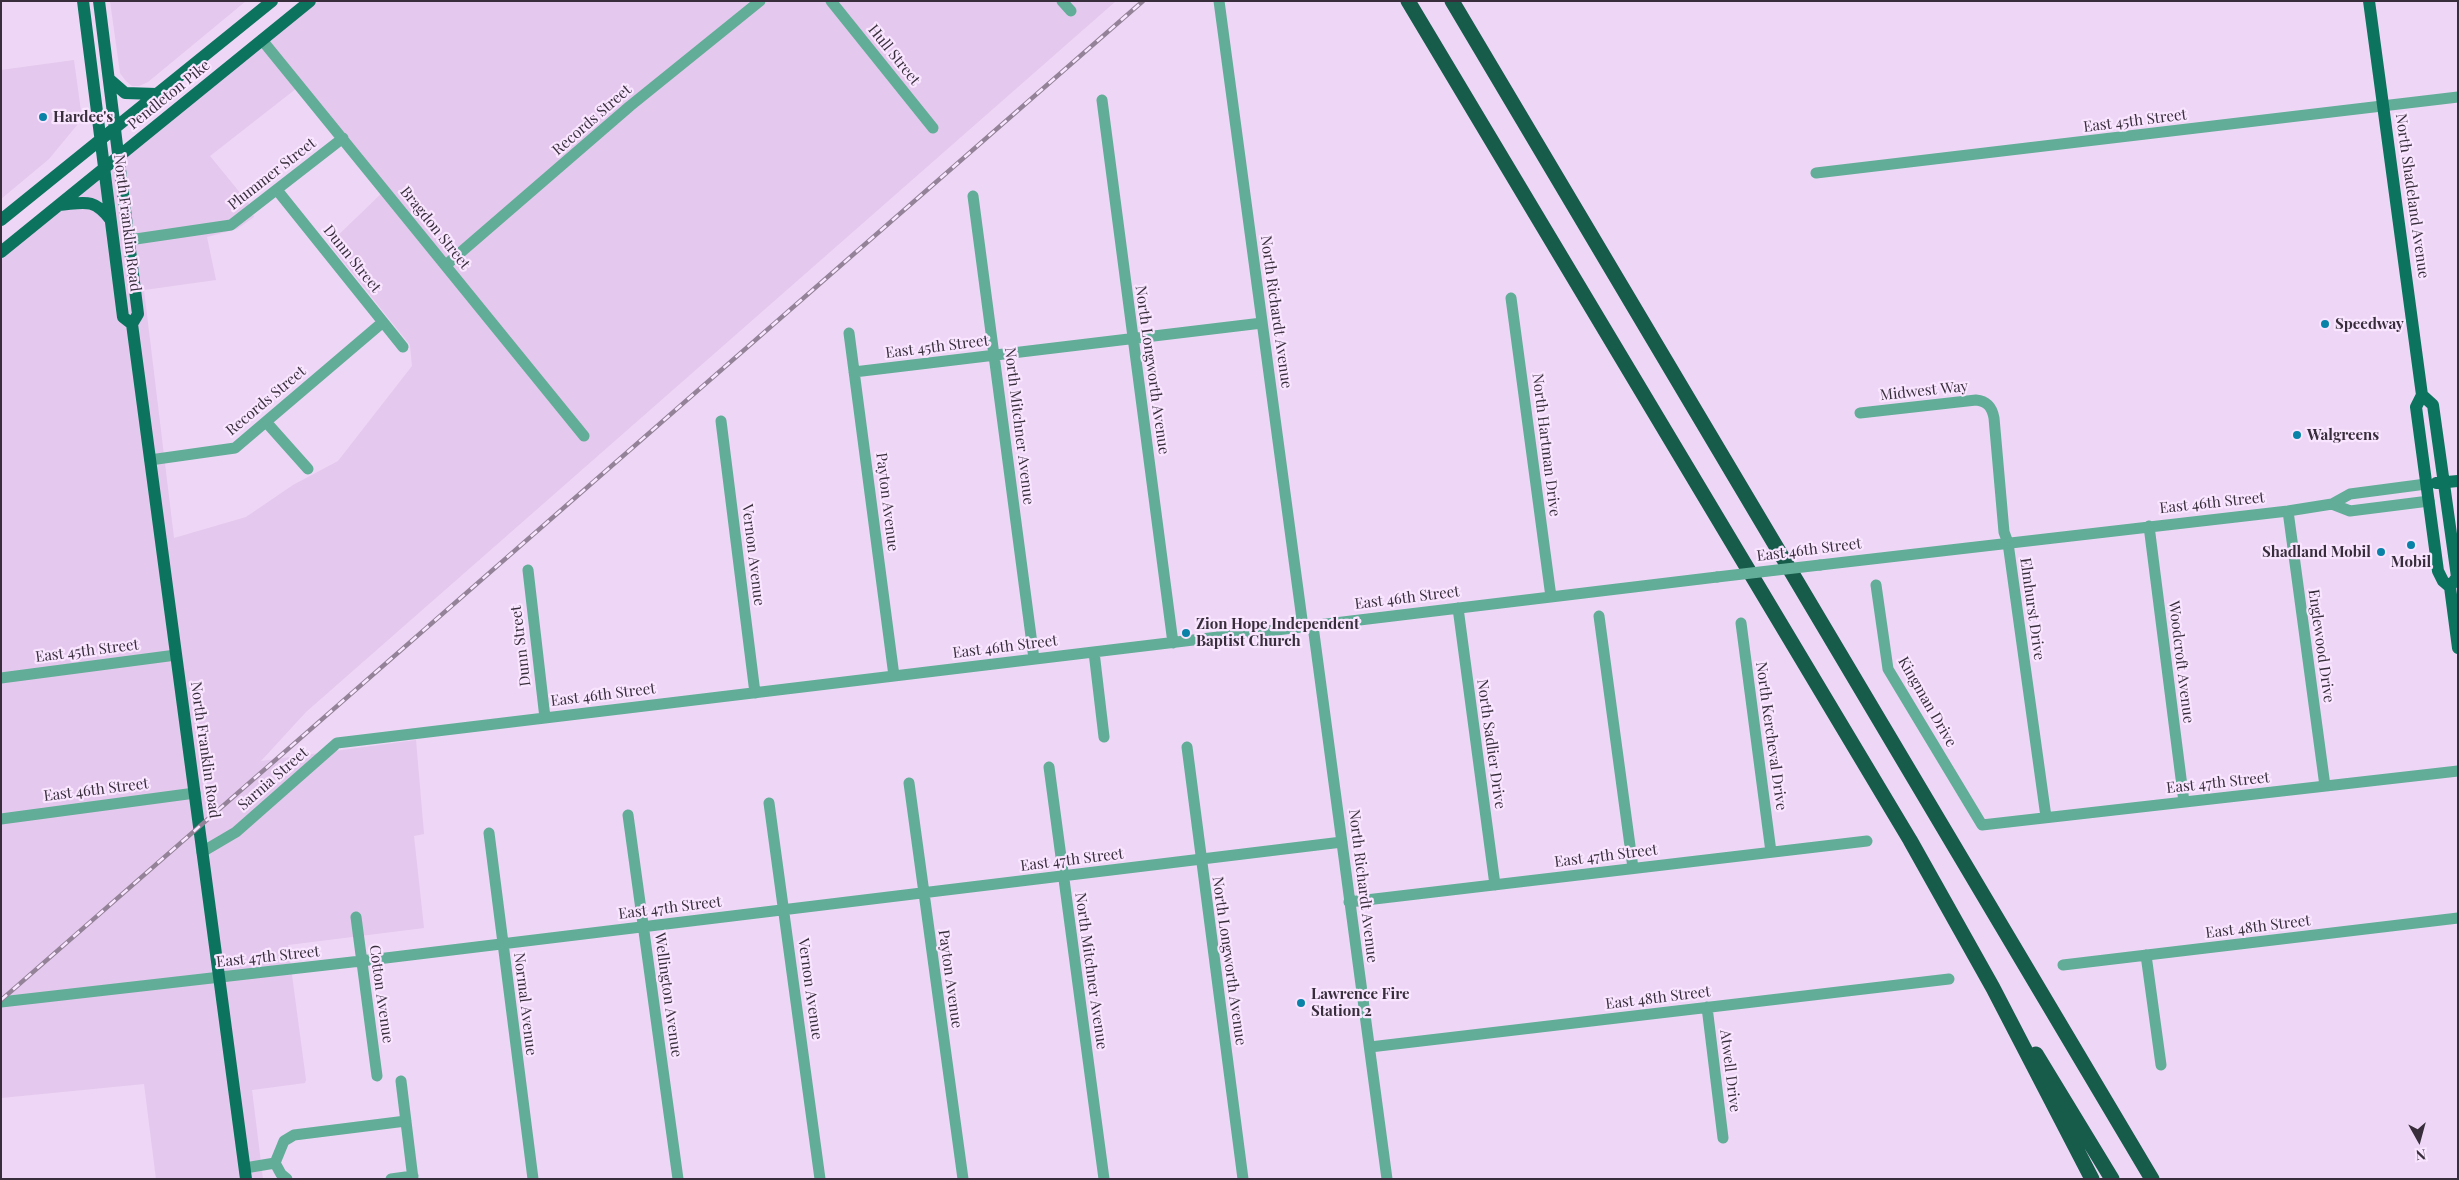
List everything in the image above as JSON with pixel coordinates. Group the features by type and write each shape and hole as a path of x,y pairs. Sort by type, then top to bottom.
{"highway":[{"path":"1408,1 1910,840 1993,988 2092,1179"},
{"path":"1452,1 2152,1179"},
{"path":"1993,988 2054,1082 2112,1179"}],"main road":[{"name":"North Franklin Road","path":"83,1 123,317 132,324"},
{"name":"North Franklin Road","path":"99,1 138,314 132,324 246,1173"},
{"name":"Pendleton Pike","path":"1,220 272,1"},
{"name":"Pendleton Pike","path":"1,252 310,1"},
{"name":"North Shadeland Avenue","path":"2369,1 2422,395 2416,405 2426,484 2438,571 2443,581 2450,587 2458,648"},
{"path":"109,79 125,93 156,94"},
{"path":"59,205 91,203 100,207 110,219"},
{"name":"North Shadeland Avenue","path":"2422,395 2433,404 2444,482 2452,498 2457,577 2450,587"},
{"name":"East 46th Street","path":"2426,484 2458,481"},
{"name":"East 46th Street","path":"2429,501 2452,498"}],"street":[{"name":"Records Street","path":"446,265 630,106 760,1"},
{"name":"Hull Street","path":"831,1 933,128"},
{"path":"1062,1 1071,11"},
{"name":"North Richardt Avenue","path":"1219,1 1262,323 1342,842 1387,1179"},
{"name":"Bragdon Street","path":"262,40 584,436"},
{"name":"East 45th Street","path":"1816,173 2458,98"},
{"name":"North Longworth Avenue","path":"1102,100 1173,643"},
{"name":"Plummer Street","path":"129,240 231,225 343,138"},
{"name":"Dunn Street","path":"276,190 403,347"},
{"name":"North Mitchner Avenue","path":"973,196 1034,660"},
{"name":"North Hartman Drive","path":"1511,298 1550,596"},
{"name":"Records Street","path":"150,460 235,448 383,322"},
{"name":"East 45th Street","path":"854,372 1262,323"},
{"name":"Payton Avenue","path":"849,333 894,676"},
{"name":"Midwest Way","path":"1860,414 1976,400 1989,405"},
{"name":"Elmhurst Drive","path":"1989,405 1994,418 2004,532 2008,543 2046,817"},
{"name":"Vernon Avenue","path":"721,421 755,693"},
{"path":"266,423 308,470"},
{"name":"East 46th Street","path":"337,743 1308,627 1550,596 2288,511 2332,504 2350,494 2426,484"},
{"name":"East 46th Street","path":"2332,504 2350,510 2429,501"},
{"name":"Englewood Drive","path":"2288,511 2325,786"},
{"name":"Woodcroft Avenue","path":"2149,526 2184,802"},
{"name":"Dunn Street","path":"528,570 545,718"},
{"name":"Kingman Drive","path":"1876,584 1888,669 1982,824"},
{"name":"North Sadlier Drive","path":"1458,608 1495,885"},
{"path":"1599,616 1633,868"},
{"name":"North Kercheval Drive","path":"1741,623 1771,852"},
{"path":"1094,652 1104,737"},
{"name":"East 45th Street","path":"1,678 176,655"},
{"name":"Sarnia Street","path":"202,852 236,832 337,743"},
{"name":"North Longworth Avenue","path":"1187,747 1200,859 1243,1179"},
{"name":"North Mitchner Avenue","path":"1049,767 1062,876 1104,1179"},
{"name":"East 47th Street","path":"1982,824 2458,771"},
{"name":"Payton Avenue","path":"909,783 962,1179"},
{"name":"East 46th Street","path":"1,818 195,794"},
{"name":"Vernon Avenue","path":"769,804 820,1179"},
{"name":"Wellington Avenue","path":"628,815 678,1179"},
{"name":"Normal Avenue","path":"489,833 533,1179"},
{"name":"East 47th Street","path":"1349,902 1867,841"},
{"name":"East 47th Street","path":"1,1002 361,961 1342,842"},
{"name":"Cotton Avenue","path":"356,917 377,1076"},
{"name":"East 48th Street","path":"2062,965 2458,918"},
{"path":"2146,955 2161,1065"},
{"name":"East 48th Street","path":"1370,1047 1950,979"},
{"name":"Atwell Drive","path":"1707,1007 1724,1138"},
{"path":"391,1179 413,1177 401,1081"},
{"path":"246,1173 275,1163 284,1141 294,1135 406,1121"},
{"path":"275,1163 281,1174 287,1179"}],"shaded area":[{"path":"110,1 246,1 148,82 139,86 132,86 120,73"},
{"path":"318,1 1116,1 306,712 261,761 416,740 424,834 414,836 424,928 288,945 306,1080 305,1083 252,1090 263,1179 156,1179 144,1084 1,1098 1,259","holes":["297,88 383,192 329,244 410,345 412,366 338,461 293,485 246,517 174,538 144,290 216,280 207,237 237,229 254,217 250,205 210,156"]},
{"path":"74,60 82,119 49,159 1,199 1,70"}],"railway":[{"path":"1,1000 1143,1"}],"place":[{"name":"Hardee's","path":"43,117"},
{"name":"Speedway","path":"2325,324"},
{"name":"Walgreens","path":"2297,435"},
{"name":"Mobil","path":"2411,545"},
{"name":"Shadland Mobil","path":"2381,552"},
{"name":"Zion Hope Independent Baptist Church","path":"1186,633"},
{"name":"Lawrence Fire Station 2","path":"1301,1003"}]}
